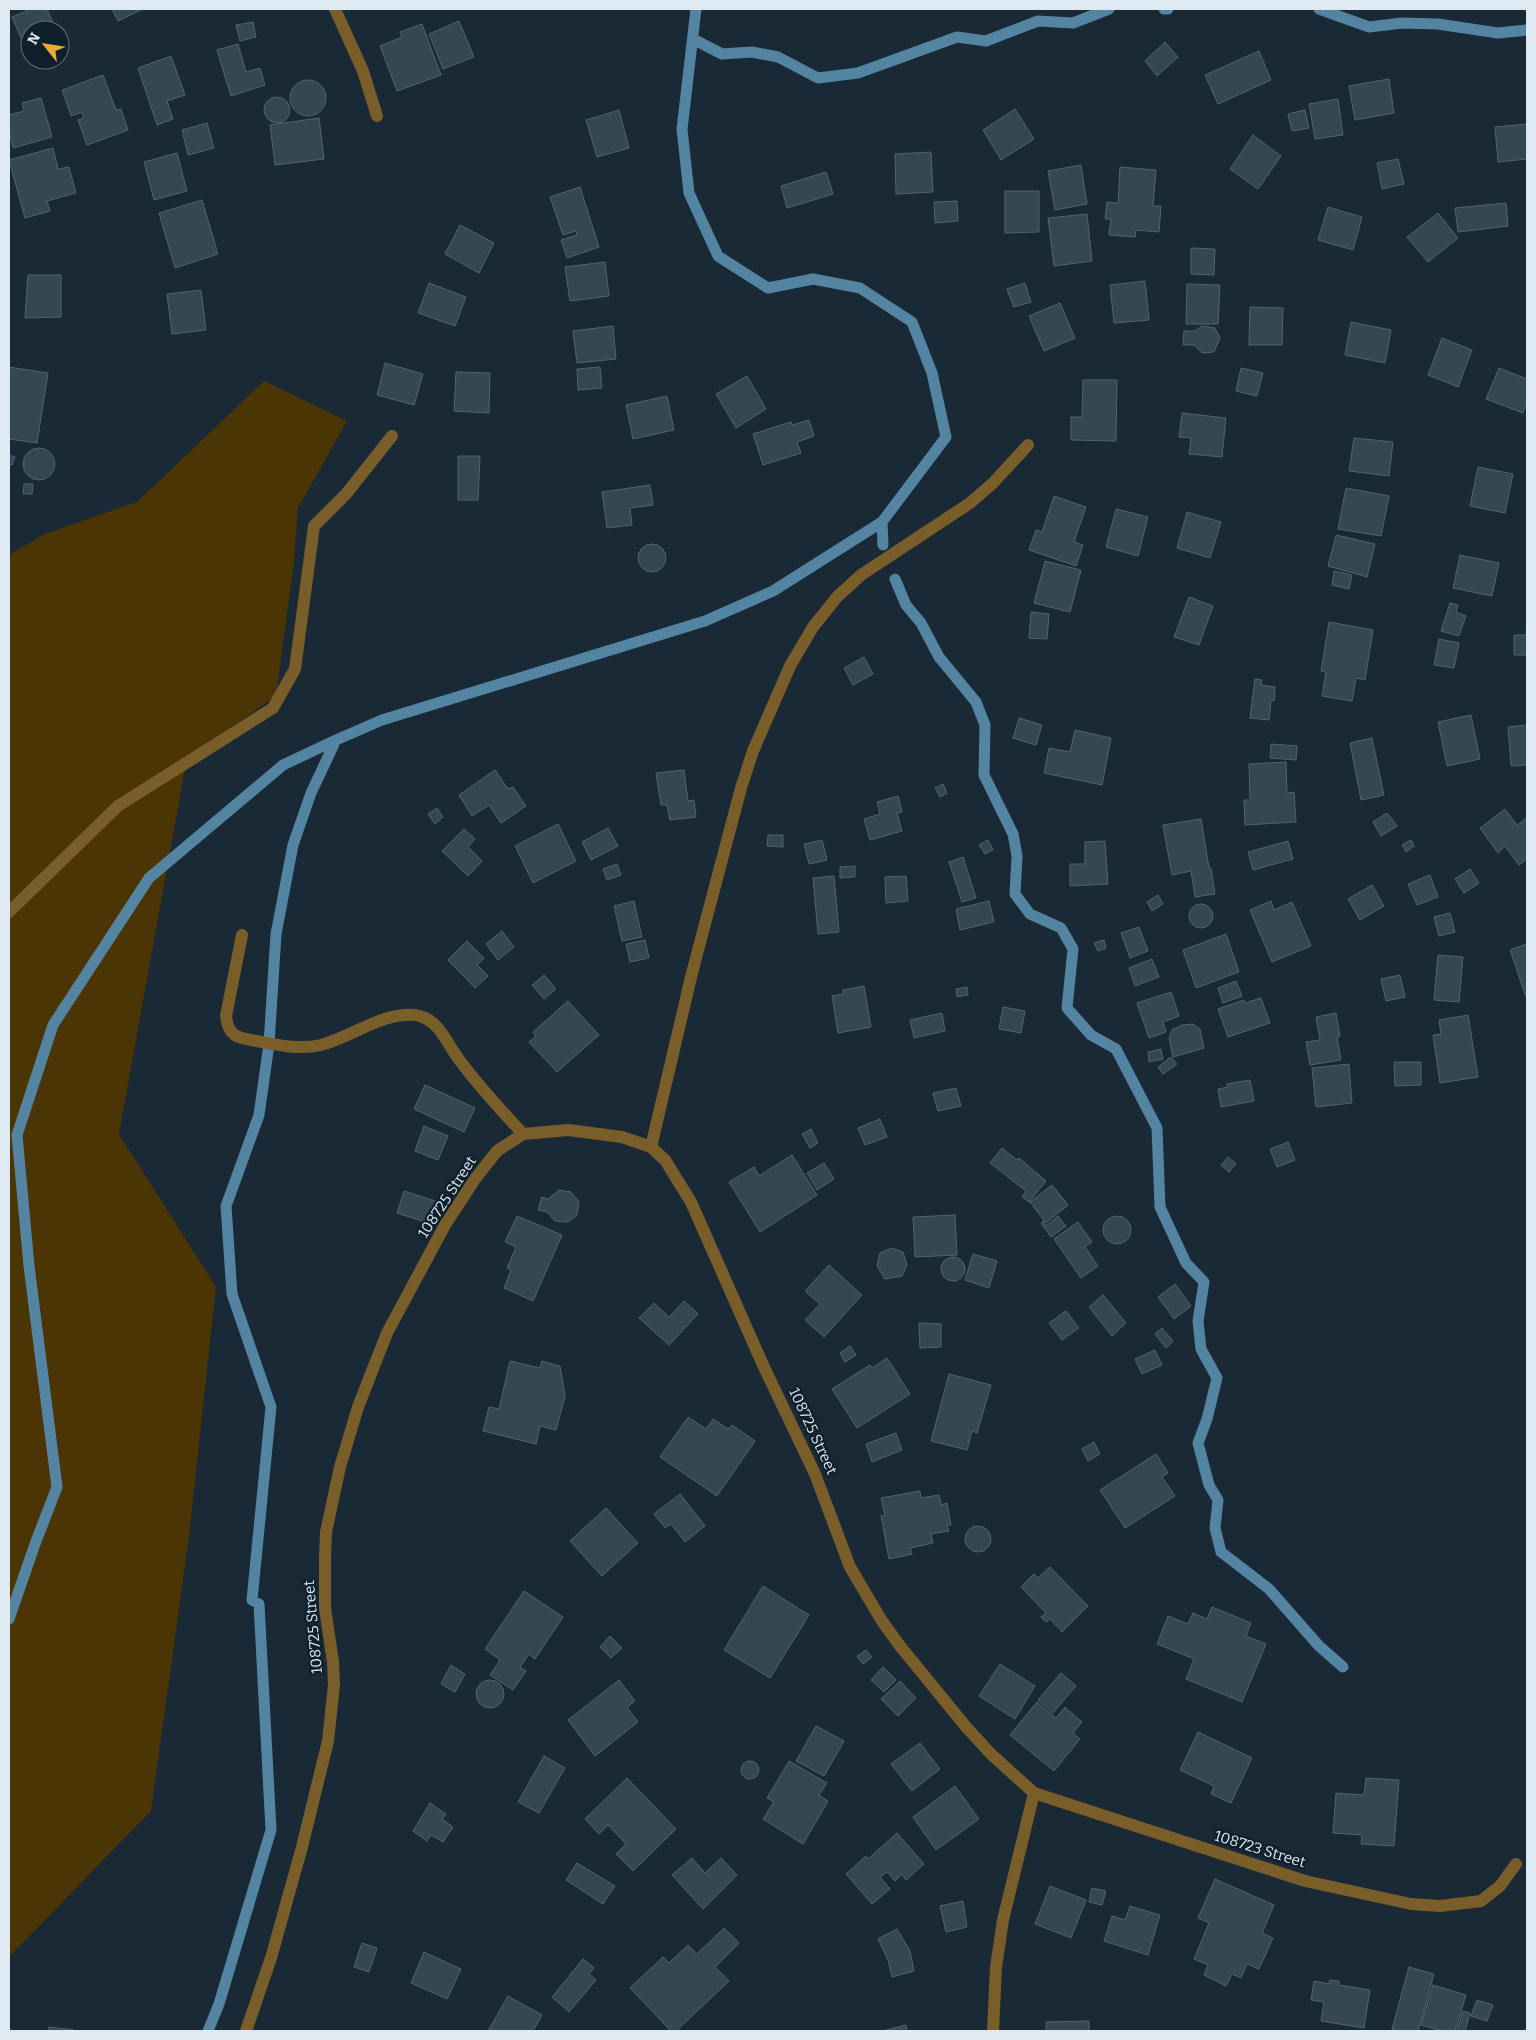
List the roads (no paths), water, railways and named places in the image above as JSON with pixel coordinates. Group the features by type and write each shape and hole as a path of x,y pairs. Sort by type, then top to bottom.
{"street":[{"path":"335,9 363,71 377,116"},
{"path":"9,912 118,806 273,708 295,669 314,526 346,494 392,436"},
{"path":"651,1147 692,973 741,788 753,751 790,666 813,627 837,597 861,575 970,504 1028,446"},
{"path":"242,935 226,1016 227,1026 232,1034 241,1038 290,1047 322,1044 404,1015 424,1017 434,1023 460,1061 523,1134"},
{"name":"108725 Street","path":"246,2031 271,1958 302,1847 328,1741 334,1685 333,1662 325,1608 324,1558 326,1532 340,1467 358,1407 386,1333 445,1225 475,1179 497,1151 523,1134 568,1130 622,1137 651,1147 665,1160 691,1202 763,1365 815,1474 850,1566 863,1589 900,1646 967,1728 991,1754 1034,1794"},
{"path":"993,2031 996,1967 1003,1920 1034,1794"},
{"name":"108723 Street","path":"1034,1794 1305,1881 1411,1904 1440,1906 1481,1901 1500,1886 1516,1864"}],"waterway":[{"path":"208,2031 219,2004 271,1830 259,1604 252,1600 271,1407 232,1294 226,1206 259,1115 269,1044 276,934 293,845 311,793 336,740 382,720 705,621 773,591 882,522 946,437 932,373 912,322 860,288 813,279 768,288 718,256 689,193 682,129 696,9"},
{"path":"693,39 722,54 752,52 778,57 818,78 858,73 957,37 986,41 1038,21 1073,23 1109,9"},
{"path":"1319,9 1369,27 1402,23 1438,24 1498,33 1527,30"},
{"path":"882,522 883,545"},
{"path":"895,579 906,605 921,623 939,657 976,702 985,725 984,775 1013,834 1017,856 1015,894 1030,914 1061,928 1073,949 1067,1008 1091,1035 1116,1049 1157,1128 1160,1207 1186,1263 1204,1282 1198,1321 1201,1349 1217,1378 1207,1419 1198,1443 1209,1485 1218,1500 1215,1528 1221,1552 1269,1589 1319,1646 1343,1667"},
{"path":"9,1619 57,1487 29,1266 17,1135 53,1025 149,878 283,765 336,740"}]}
